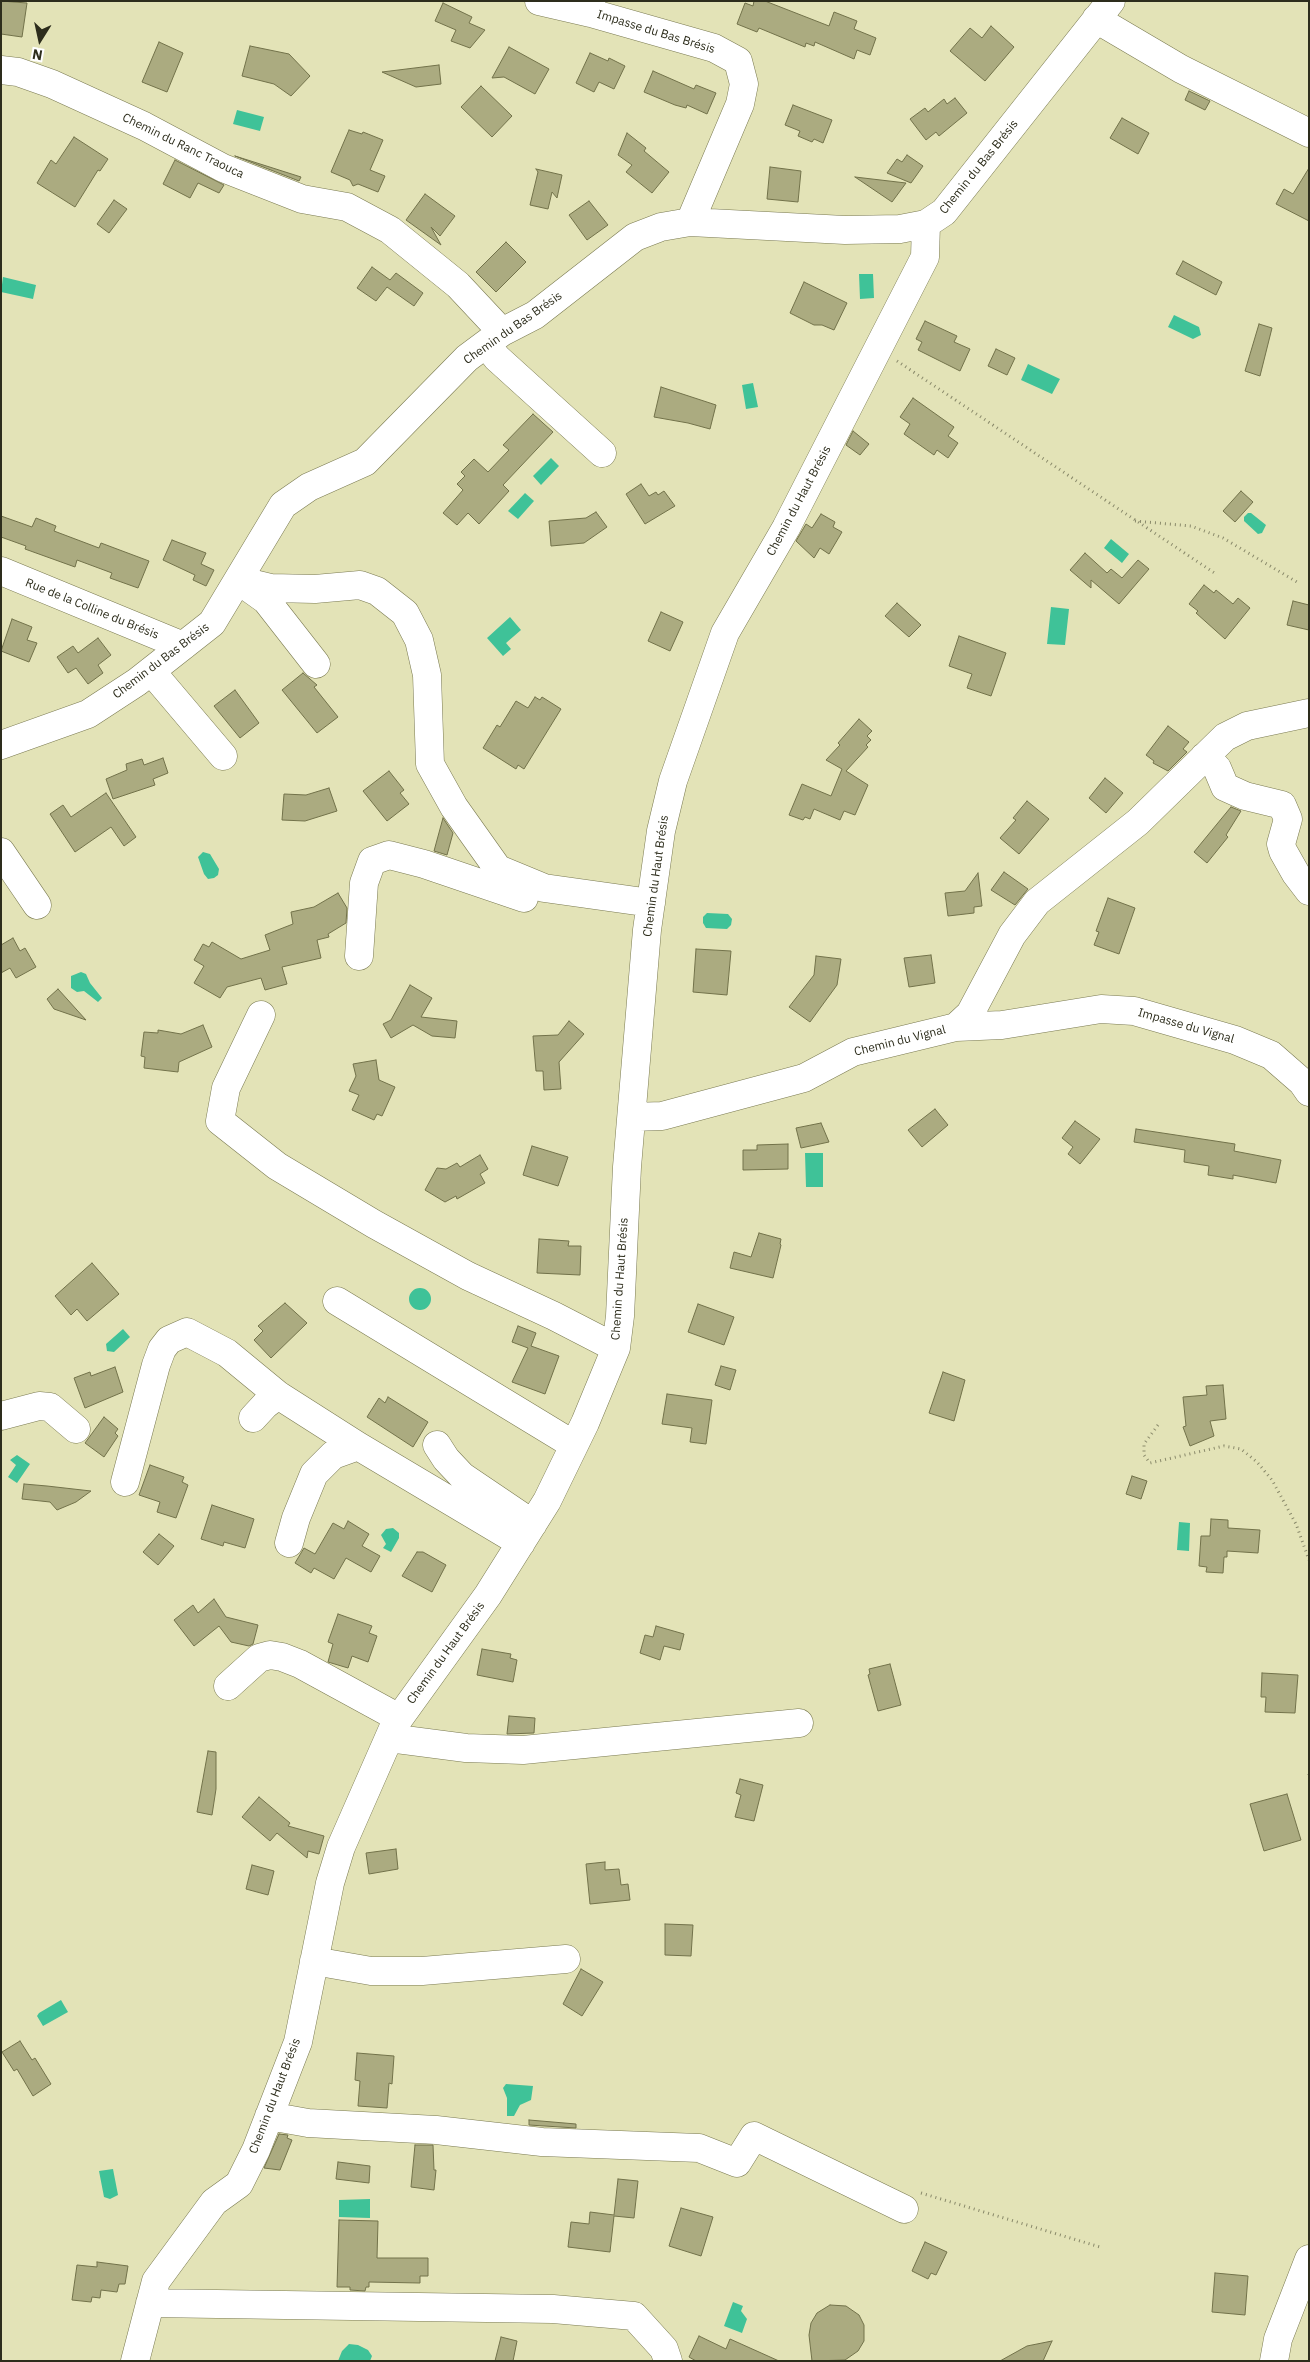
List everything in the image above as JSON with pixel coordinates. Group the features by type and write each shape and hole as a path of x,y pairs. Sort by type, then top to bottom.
{"street":[{"name":"Impasse du Bas Brésis","path":"539,1 591,7 714,48 738,61 744,84 740,104 690,222"},
{"name":"Chemin du Bas Brésis","path":"1,745 88,714 151,671 212,623 283,505 309,488 365,462 467,358 494,338 535,315 635,237 661,227 690,222 844,230 900,228 926,224 944,212 1104,10"},
{"path":"1104,10 1181,69 1309,133"},
{"name":"Chemin du Ranc Traouca","path":"1,70 18,72 52,84 144,126 223,168 302,199 347,208 390,230 458,285 494,338 497,358 602,453"},
{"name":"Chemin du Haut Brésis","path":"135,2361 156,2281 214,2202 239,2184 269,2116 298,2042 330,1883 341,1847 394,1728 488,1595 547,1501 574,1445 616,1348 620,1316 626,1167 650,912 661,831 672,782 725,633 786,528 925,257 926,224"},
{"name":"Rue de la Colline du Brésis","path":"1,571 183,646"},
{"path":"238,580 266,600 316,664"},
{"path":"238,580 271,588 315,589 360,585 377,591 405,613 419,640 427,675 430,764 454,807 498,869 544,888 650,912"},
{"path":"151,671 223,756"},
{"name":"Chemin du Vignal","path":"632,1118 662,1116 804,1078 853,1052 956,1027 970,1014 1012,935 1037,902 1138,822 1225,738 1246,726 1309,713"},
{"path":"1204,757 1217,768 1226,787 1245,796 1282,805 1288,819 1281,844 1283,851 1296,874 1309,891"},
{"path":"1,852 37,905"},
{"path":"359,956 364,883 372,861 389,856 424,864 546,905 650,912"},
{"name":"Impasse du Vignal","path":"956,1027 1002,1025 1102,1008 1134,1011 1235,1040 1271,1056 1302,1082 1309,1092"},
{"path":"262,1015 226,1088 220,1122 277,1166 374,1224 468,1276 554,1316 616,1348"},
{"path":"338,1301 574,1445"},
{"path":"125,1482 156,1365 169,1340 187,1332 227,1353 278,1396 358,1446 527,1534"},
{"path":"253,1418 265,1405 278,1396"},
{"path":"1,1416 39,1406 50,1407 76,1429"},
{"path":"437,1445 446,1459 462,1476 527,1534"},
{"path":"289,1543 296,1518 314,1474 333,1455 358,1446"},
{"path":"228,1686 258,1658 270,1655 282,1657 300,1664 394,1728 466,1748 523,1750 799,1723"},
{"path":"314,1961 371,1971 422,1971 566,1959"},
{"path":"269,2116 308,2124 436,2130 542,2142 699,2148 737,2163 754,2136 904,2209"},
{"path":"1274,2361 1278,2339 1309,2259"},
{"path":"150,2303 553,2309 634,2316 664,2349 668,2361"}],"path":[{"path":"878,348 1216,574"},
{"path":"1135,521 1191,526 1223,538 1297,582"},
{"path":"1158,1425 1144,1444 1144,1455 1150,1463 1224,1446 1241,1449 1257,1462 1272,1480 1296,1524 1309,1560"},
{"path":"904,2209 911,2190 1100,2247"}],"shaded area":[{"path":"237,110 264,117 260,131 233,124"},
{"path":"859,274 873,274 874,298 860,299"},
{"path":"3,277 36,285 33,299 1,292"},
{"path":"1174,315 1199,327 1201,335 1193,339 1168,327"},
{"path":"1028,364 1060,379 1052,394 1021,380"},
{"path":"753,383 758,407 746,409 742,385"},
{"path":"551,458 559,466 541,485 533,476"},
{"path":"525,493 534,501 518,519 508,511"},
{"path":"1251,513 1266,525 1262,533 1258,534 1244,521 1244,517"},
{"path":"1111,539 1129,554 1122,563 1104,548"},
{"path":"1051,607 1069,609 1065,645 1047,644"},
{"path":"510,617 521,630 506,643 511,649 503,656 487,638"},
{"path":"203,852 210,854 219,869 218,875 214,878 208,879 204,874 198,857"},
{"path":"707,913 728,914 732,919 731,925 727,929 706,928 703,923 703,917"},
{"path":"81,972 86,974 90,983 102,998 98,1002 84,991 77,992 71,988 71,976"},
{"path":"805,1153 823,1153 823,1187 806,1187"},
{"path":"420,1288 430,1295 431,1299 424,1309 420,1310 410,1303 409,1299 416,1289"},
{"path":"123,1329 130,1337 114,1352 107,1351 106,1344"},
{"path":"17,1455 30,1464 17,1483 8,1477 16,1465 10,1460"},
{"path":"1179,1522 1190,1523 1189,1551 1177,1550"},
{"path":"393,1528 399,1533 399,1538 391,1552 383,1548 386,1544 381,1535 386,1529"},
{"path":"61,2000 68,2012 43,2026 37,2016 39,2013"},
{"path":"506,2084 533,2086 531,2100 520,2105 514,2116 507,2116 507,2098 503,2088"},
{"path":"113,2169 118,2195 110,2199 104,2197 99,2171"},
{"path":"370,2199 370,2218 339,2217 339,2200"},
{"path":"733,2302 743,2306 741,2311 747,2319 742,2333 724,2326"},
{"path":"349,2344 358,2345 368,2350 372,2356 370,2361 338,2361 342,2351"}],"building":[{"path":"1,1 27,3 22,37 1,34"},
{"path":"754,1 765,1 829,26 834,12 857,21 854,29 876,38 870,55 857,50 854,59 815,42 814,46 806,43 805,47 759,28 757,32 737,24 745,3 753,6"},
{"path":"443,3 472,17 469,23 485,30 470,48 451,41 456,30 435,21"},
{"path":"991,26 1014,47 985,81 950,51 970,28 982,38"},
{"path":"159,42 183,53 167,92 142,82"},
{"path":"250,46 289,54 310,76 291,96 274,84 242,76"},
{"path":"509,47 549,69 535,94 504,77 492,78"},
{"path":"590,53 608,61 609,58 625,66 614,89 599,82 594,92 576,83"},
{"path":"439,65 441,84 416,87 382,72"},
{"path":"653,71 694,89 696,85 716,93 707,114 687,105 686,108 675,105 644,92"},
{"path":"481,86 512,116 492,137 461,107"},
{"path":"1189,91 1210,101 1205,110 1185,100"},
{"path":"955,98 967,113 939,136 936,132 926,140 910,119 925,108 928,112 944,99 947,104"},
{"path":"793,105 832,120 823,143 814,139 812,142 798,136 800,131 785,125"},
{"path":"1122,118 1149,133 1138,154 1110,138"},
{"path":"349,130 362,134 363,132 383,140 370,170 385,176 378,192 358,184 353,186 350,180 331,172"},
{"path":"627,133 646,148 644,151 669,172 652,193 626,172 632,165 618,155"},
{"path":"74,137 108,159 100,171 98,170 75,207 37,183 51,160 56,164"},
{"path":"907,155 923,166 911,183 887,173 897,159 902,162"},
{"path":"235,156 301,177 299,181"},
{"path":"175,160 224,185 219,193 198,183 190,198 163,184"},
{"path":"770,167 801,171 798,202 767,199"},
{"path":"1309,168 1309,221 1276,204 1284,189 1293,194"},
{"path":"536,169 562,175 557,198 552,192 548,209 530,205 538,172"},
{"path":"855,177 906,183 892,202"},
{"path":"425,194 455,216 440,236 431,227 441,245 406,220"},
{"path":"114,200 127,209 109,233 97,224"},
{"path":"589,201 608,225 587,240 569,215"},
{"path":"506,242 526,262 496,292 476,272"},
{"path":"1183,261 1222,282 1216,295 1176,274"},
{"path":"372,267 390,280 396,273 423,293 414,306 387,287 376,301 357,288"},
{"path":"804,282 847,303 834,330 822,325 814,325 790,313"},
{"path":"925,321 957,336 954,342 970,349 960,371 918,350 922,342 916,339"},
{"path":"1259,324 1272,328 1260,376 1245,371"},
{"path":"996,349 1015,358 1007,375 988,366"},
{"path":"661,387 716,405 710,429 654,417"},
{"path":"913,398 954,427 948,436 958,443 948,458 937,450 934,455 904,434 910,424 900,417"},
{"path":"533,414 553,432 503,485 509,491 479,524 468,513 457,525 443,513 463,490 457,484 465,476 461,472 474,459 488,472 509,450 503,445"},
{"path":"853,431 869,444 860,455 846,445"},
{"path":"641,484 649,496 656,492 658,495 664,491 675,506 645,524 626,494"},
{"path":"1241,491 1253,502 1235,522 1223,511"},
{"path":"596,512 607,527 584,543 551,546 549,521 586,518"},
{"path":"821,514 835,522 833,527 842,532 829,554 820,548 814,558 796,541 806,524 812,528"},
{"path":"1,516 32,527 36,518 56,526 54,531 99,548 101,543 149,561 138,588 110,578 112,573 77,560 75,567 25,549 26,546 1,537"},
{"path":"172,540 206,553 201,564 214,570 206,586 193,580 195,575 163,560"},
{"path":"1085,553 1107,573 1111,569 1122,578 1138,560 1149,569 1119,604 1091,580 1091,588 1070,570"},
{"path":"1204,585 1214,593 1216,590 1233,604 1238,598 1250,608 1225,639 1196,613 1198,611 1189,604"},
{"path":"1293,601 1309,605 1309,630 1287,625"},
{"path":"897,603 921,625 909,637 885,616"},
{"path":"661,612 683,622 670,651 648,641"},
{"path":"12,619 32,627 27,640 37,643 29,662 1,651"},
{"path":"959,636 1006,653 991,696 967,688 972,674 949,666"},
{"path":"98,638 111,655 98,665 103,673 88,684 76,668 68,673 57,657 73,646 78,653"},
{"path":"303,673 317,685 314,687 338,717 317,733 282,690"},
{"path":"235,690 259,723 240,738 214,706"},
{"path":"535,697 540,700 542,697 561,709 524,769 518,765 516,769 483,748 497,725 500,727 516,701 528,708"},
{"path":"859,719 872,731 867,736 871,740 866,745 868,747 846,771 868,785 855,815 844,811 840,820 814,809 810,819 805,817 803,820 789,815 802,784 831,796 842,769 826,760 840,745 838,743"},
{"path":"1168,726 1189,742 1183,749 1187,752 1168,771 1153,763 1154,761 1146,755"},
{"path":"163,758 168,773 153,779 155,785 113,799 106,779 127,770 126,764 142,759 144,765"},
{"path":"389,771 404,790 400,793 409,804 387,821 363,791"},
{"path":"1105,778 1123,793 1106,813 1089,798"},
{"path":"329,788 337,811 305,821 282,820 284,794 306,795"},
{"path":"106,793 136,837 124,846 111,827 75,852 50,814 63,805 71,817"},
{"path":"1027,801 1049,819 1019,854 1000,838 1016,820 1013,818"},
{"path":"1231,807 1241,811 1226,835 1228,837 1207,863 1194,852"},
{"path":"443,818 453,833 447,855 434,851"},
{"path":"1004,872 1028,889 1015,905 991,890"},
{"path":"978,873 982,906 974,907 974,913 948,916 945,893 965,891"},
{"path":"338,893 347,908 346,923 328,934 329,937 317,940 321,958 282,967 287,984 265,990 261,978 227,987 220,998 194,983 204,966 194,960 203,944 209,947 212,942 241,959 270,950 265,935 293,924 291,912 314,907"},
{"path":"1108,898 1135,908 1119,954 1094,945 1099,932 1096,931"},
{"path":"13,938 20,951 25,948 36,967 16,978 10,968 1,973 1,945"},
{"path":"696,949 731,951 727,995 693,992"},
{"path":"931,955 935,983 909,987 904,958"},
{"path":"816,956 841,959 837,985 810,1022 789,1007 814,975"},
{"path":"410,985 432,998 421,1017 457,1021 455,1038 432,1036 413,1025 391,1038 383,1024 391,1020"},
{"path":"58,989 86,1020 54,1009 47,999"},
{"path":"569,1021 584,1034 559,1062 561,1089 544,1090 543,1071 536,1071 533,1036 558,1035"},
{"path":"203,1025 212,1047 179,1062 178,1072 144,1068 145,1057 141,1056 144,1032 158,1033 158,1030 181,1034"},
{"path":"376,1060 379,1080 395,1087 382,1116 377,1114 374,1120 352,1110 359,1095 349,1091 356,1076 353,1064"},
{"path":"935,1109 948,1125 922,1147 908,1130"},
{"path":"1075,1121 1100,1139 1080,1164 1068,1154 1073,1147 1062,1138"},
{"path":"821,1123 829,1142 801,1148 796,1128"},
{"path":"1136,1129 1235,1144 1234,1151 1281,1160 1276,1183 1233,1175 1233,1179 1208,1175 1209,1166 1184,1162 1185,1150 1134,1142"},
{"path":"788,1144 788,1169 743,1170 743,1150 757,1150 757,1145"},
{"path":"532,1146 568,1157 558,1186 523,1175"},
{"path":"480,1155 488,1169 480,1174 485,1183 457,1199 456,1196 445,1202 425,1190 437,1168 446,1169 457,1163 460,1167"},
{"path":"759,1233 781,1239 773,1278 730,1268 734,1252 751,1257"},
{"path":"539,1239 569,1241 568,1246 581,1246 580,1275 537,1273"},
{"path":"92,1263 119,1294 87,1321 77,1309 71,1315 55,1296"},
{"path":"285,1303 307,1323 271,1358 254,1340 263,1331 258,1326"},
{"path":"698,1304 734,1317 724,1345 688,1332"},
{"path":"518,1326 536,1333 531,1346 559,1356 545,1394 512,1382 528,1348 512,1342"},
{"path":"721,1366 736,1370 730,1390 715,1385"},
{"path":"115,1367 123,1392 85,1408 74,1378 90,1372 91,1376"},
{"path":"943,1372 965,1380 954,1421 929,1413"},
{"path":"1223,1385 1226,1419 1210,1421 1214,1436 1190,1446 1183,1427 1186,1426 1183,1397 1207,1395 1206,1386"},
{"path":"667,1394 712,1400 706,1444 690,1442 692,1428 662,1424"},
{"path":"388,1397 428,1422 413,1447 367,1417 379,1398 385,1403"},
{"path":"104,1417 118,1429 115,1433 118,1436 104,1457 85,1443"},
{"path":"150,1465 184,1477 182,1482 188,1485 176,1518 157,1512 160,1502 139,1495"},
{"path":"1132,1476 1147,1481 1141,1499 1126,1494"},
{"path":"24,1484 91,1491 76,1502 57,1510 50,1502 22,1499"},
{"path":"212,1505 254,1519 245,1548 224,1542 223,1546 201,1539"},
{"path":"1211,1519 1228,1520 1228,1528 1260,1530 1258,1553 1227,1551 1227,1557 1224,1557 1223,1573 1206,1572 1207,1567 1199,1566 1201,1536 1210,1536"},
{"path":"348,1521 369,1534 362,1546 380,1556 371,1572 346,1558 334,1579 314,1568 311,1573 295,1563 304,1548 315,1554 333,1523 344,1529"},
{"path":"159,1534 174,1546 158,1565 143,1552"},
{"path":"417,1552 423,1552 446,1565 432,1592 402,1576"},
{"path":"214,1599 226,1617 258,1625 253,1644 249,1646 231,1642 219,1626 194,1646 174,1620 193,1605 198,1613"},
{"path":"338,1614 372,1626 369,1633 377,1636 368,1662 352,1656 348,1668 328,1662 333,1644 328,1642"},
{"path":"656,1626 684,1634 680,1650 664,1646 660,1660 640,1653 645,1635 653,1637"},
{"path":"482,1649 511,1654 510,1658 517,1660 513,1682 477,1675"},
{"path":"890,1664 901,1705 878,1711 868,1675 870,1674 869,1669"},
{"path":"1262,1673 1298,1675 1295,1713 1265,1712 1266,1697 1261,1697"},
{"path":"509,1716 535,1718 534,1733 507,1734"},
{"path":"208,1751 216,1752 216,1789 212,1815 197,1812"},
{"path":"740,1779 763,1785 754,1821 735,1817 741,1795 736,1793"},
{"path":"1287,1794 1301,1840 1264,1851 1250,1804"},
{"path":"259,1797 290,1823 288,1826 324,1836 319,1854 308,1851 307,1858 277,1833 270,1841 242,1817"},
{"path":"396,1849 398,1869 369,1874 366,1853"},
{"path":"605,1862 605,1870 619,1869 621,1885 628,1884 630,1900 590,1904 586,1864"},
{"path":"252,1865 274,1871 268,1895 246,1889"},
{"path":"665,1924 693,1925 691,1956 665,1955"},
{"path":"581,1969 603,1982 582,2016 563,2004"},
{"path":"20,2041 32,2060 35,2058 51,2084 33,2096 17,2069 14,2071 2,2052"},
{"path":"357,2053 394,2056 392,2084 389,2083 387,2108 358,2106 360,2081 355,2080"},
{"path":"529,2120 576,2124 576,2128 529,2125"},
{"path":"279,2134 288,2135 287,2138 292,2140 280,2170 264,2168"},
{"path":"415,2145 433,2145 434,2170 436,2170 434,2190 411,2187"},
{"path":"338,2162 370,2166 369,2183 336,2179"},
{"path":"618,2179 638,2181 634,2218 614,2216 610,2252 568,2247 571,2222 589,2224 590,2212 614,2215"},
{"path":"681,2208 713,2217 701,2256 669,2246"},
{"path":"339,2220 378,2221 377,2258 428,2258 428,2276 420,2276 420,2283 369,2282 369,2287 366,2287 365,2291 350,2290 350,2287 337,2287"},
{"path":"925,2242 947,2252 936,2275 931,2273 928,2279 912,2271"},
{"path":"97,2262 128,2266 125,2284 119,2284 117,2292 101,2290 100,2298 92,2297 91,2302 72,2300 77,2265 97,2267"},
{"path":"1215,2273 1248,2276 1245,2315 1212,2312"},
{"path":"830,2305 846,2306 859,2315 864,2325 864,2341 858,2351 845,2360 812,2361 809,2335 811,2323 817,2313"},
{"path":"699,2336 726,2349 730,2339 779,2361 696,2361 689,2357"},
{"path":"501,2337 517,2341 513,2361 495,2361"},
{"path":"1052,2341 1043,2361 1000,2361 1027,2346"}]}
